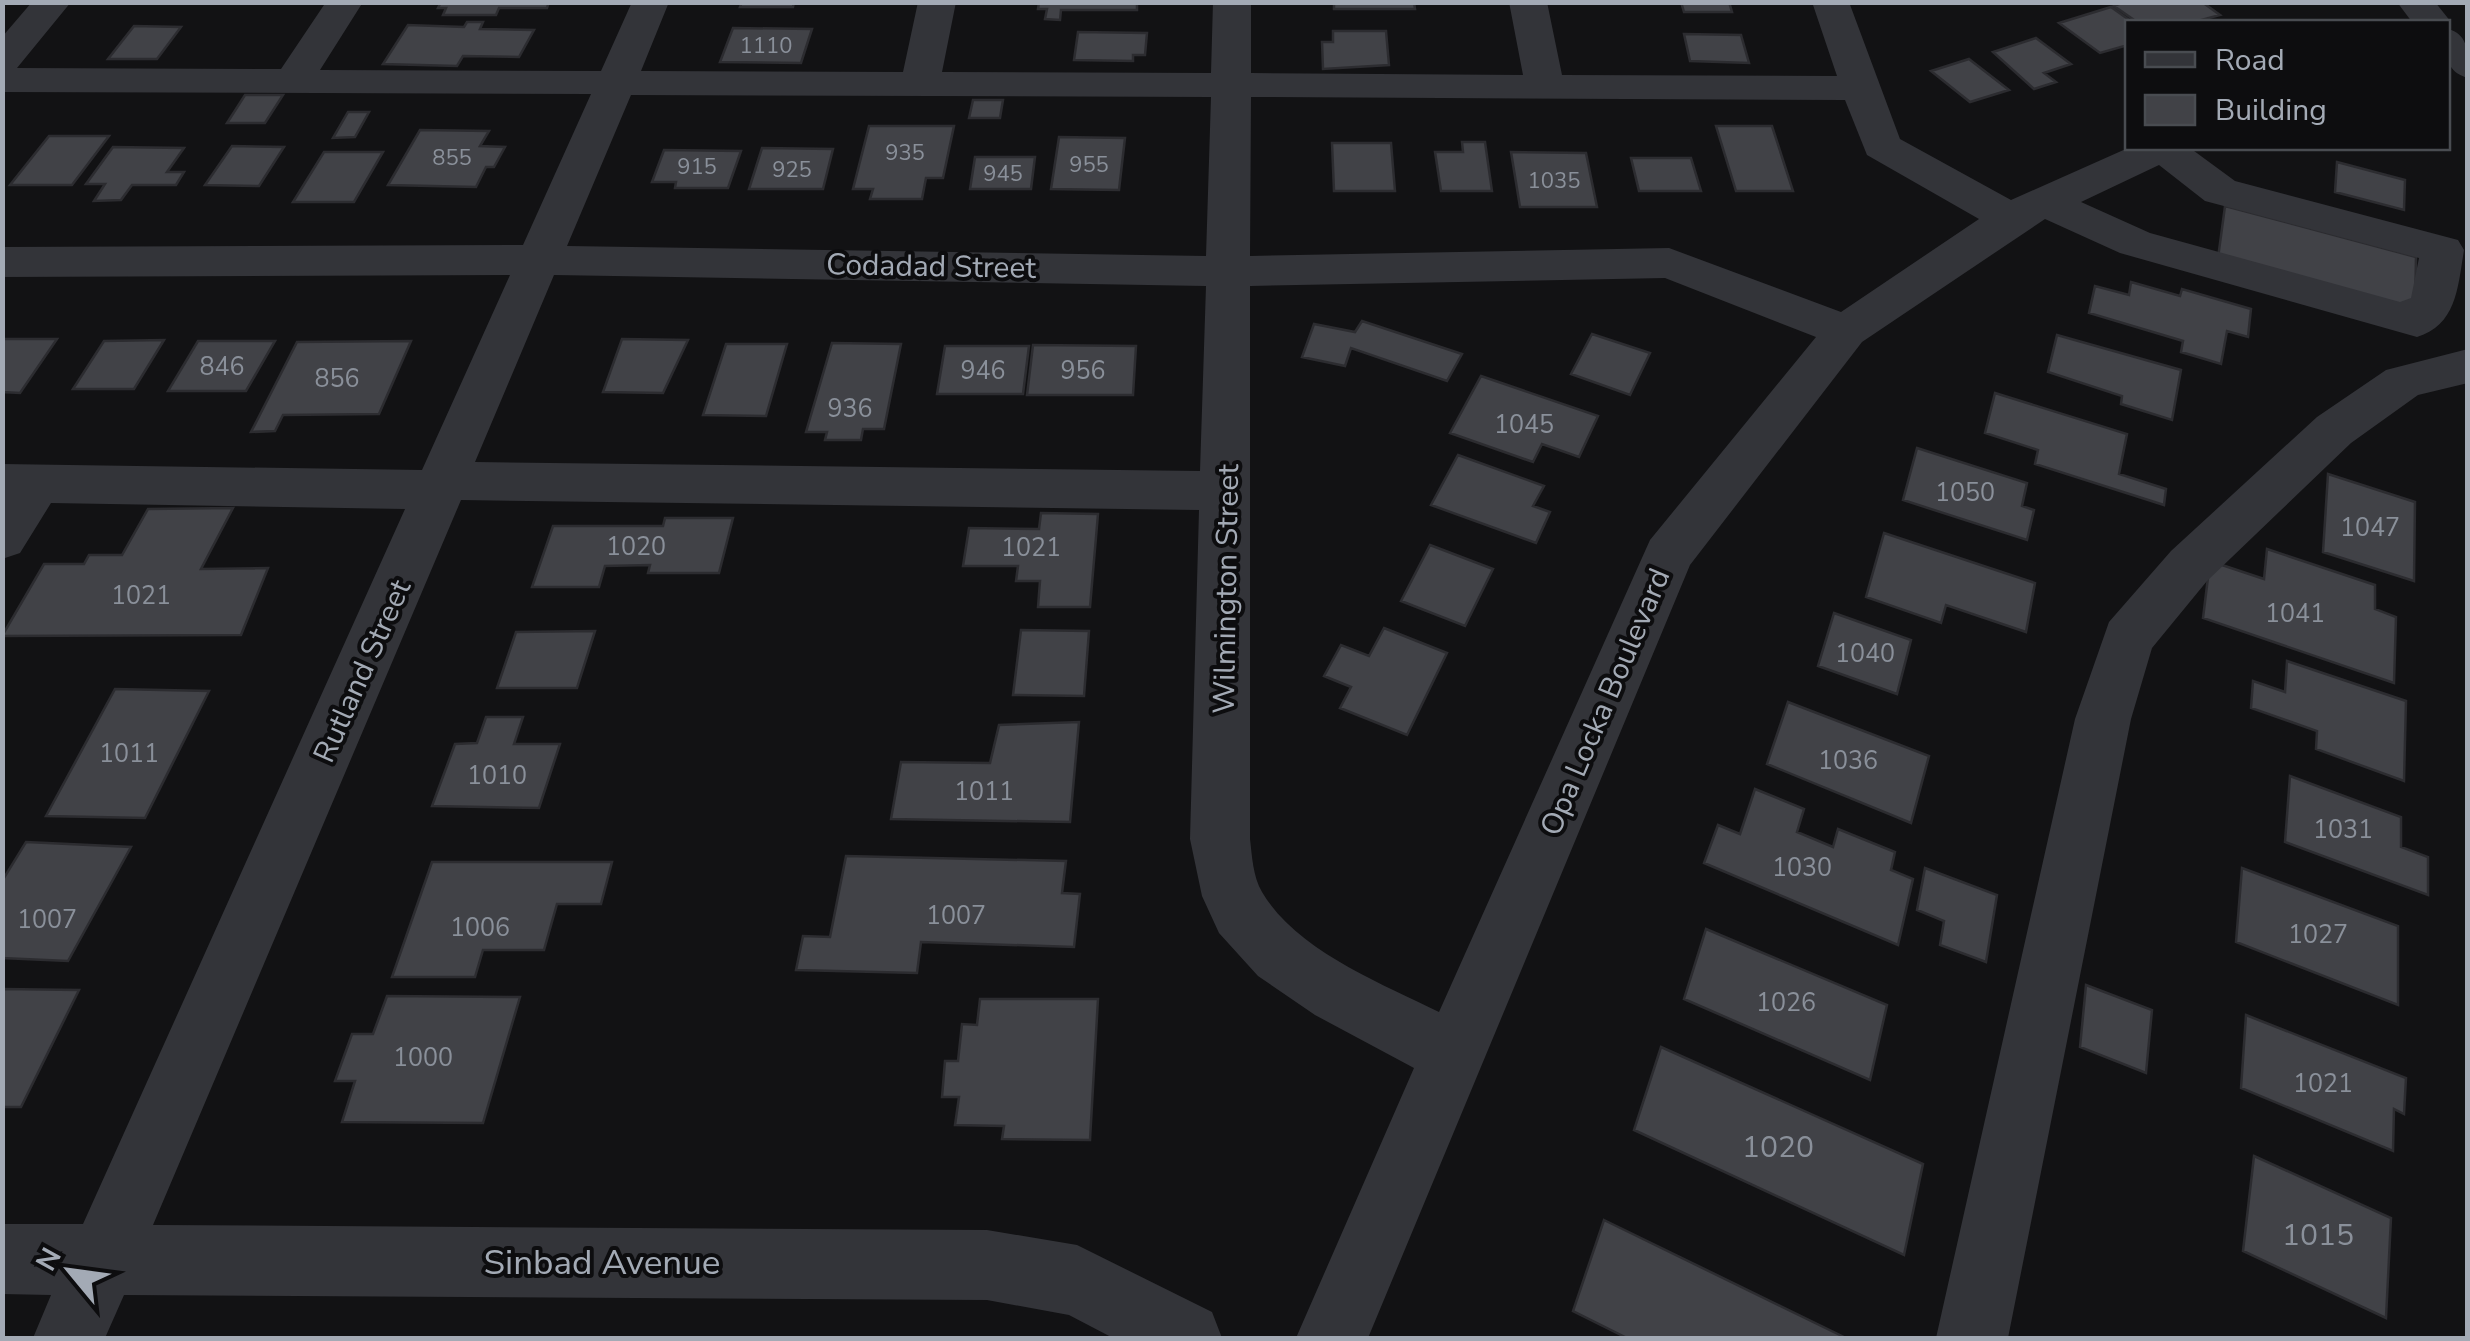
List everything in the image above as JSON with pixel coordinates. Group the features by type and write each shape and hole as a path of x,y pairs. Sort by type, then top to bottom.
{"street":[{"path":"2,61 53,2"},
{"path":"293,81 345,2"},
{"name":"Rutland Street","path":"68,1338 542,260 651,2"},
{"path":"920,85 936,2"},
{"name":"Wilmington Street","path":"1232,2 1228,491 1220,839 1230,893 1242,915 1276,955 1453,1054"},
{"path":"1528,2 1545,86"},
{"path":"1830,2 1882,146 2028,210 2135,243 2400,318 2417,321 2434,303 2442,250 2220,191 2165,150"},
{"path":"2450,43 2468,66"},
{"path":"2,80 1860,88"},
{"name":"Opa Locka Boulevard","path":"1332,1338 1668,555 1846,331 2028,210 2158,150"},
{"name":"Codadad Street","path":"2,262 542,260 1229,271 1669,264 1846,331"},
{"path":"1972,1338 2102,719 2128,638 2189,566 2334,430 2403,382 2468,366"},
{"path":"2,539 20,484 1228,491"},
{"name":"Sinbad Avenue","path":"2,1259 988,1265 1077,1281 1186,1338"}],"building":[{"path":"441,2 549,2 547,8 499,8 496,15 443,15 446,8 438,8"},
{"path":"742,2 794,2 793,7 740,7"},
{"path":"1039,2 1137,2 1137,10 1061,10 1060,20 1045,19 1047,9 1038,9"},
{"path":"1334,2 1414,2 1415,9 1334,9"},
{"path":"1681,2 1729,2 1732,12 1684,12"},
{"path":"2124,2 2202,2 2220,15 2201,20 2134,20 2114,6"},
{"path":"2111,7 2129,20 2125,20 2125,46 2100,53 2059,23"},
{"path":"467,22 483,22 480,29 534,30 519,57 463,56 457,66 383,64 408,25 464,27"},
{"path":"134,26 181,27 157,59 108,59"},
{"path":"733,28 812,29 801,63 720,62"},
{"path":"1333,31 1386,31 1389,65 1323,69 1322,42 1333,42"},
{"path":"1078,32 1147,33 1145,55 1133,55 1133,61 1074,60"},
{"path":"1684,34 1741,35 1749,63 1690,61"},
{"path":"2036,38 2071,64 2044,73 2056,82 2034,89 1993,52"},
{"path":"1969,59 2009,90 1970,102 1931,71"},
{"path":"245,95 283,95 265,123 227,123"},
{"path":"973,100 1003,100 1000,118 969,118"},
{"path":"348,112 369,112 355,137 333,138"},
{"path":"869,126 954,126 943,178 926,178 922,199 870,199 873,189 853,189"},
{"path":"1716,126 1772,126 1793,191 1736,191"},
{"path":"420,130 489,131 480,146 505,147 494,167 486,167 476,187 388,185"},
{"path":"49,136 109,136 72,185 10,185"},
{"path":"1059,137 1125,138 1119,190 1051,189"},
{"path":"1462,142 1485,142 1492,191 1441,191 1435,152 1463,152"},
{"path":"1332,143 1391,143 1395,191 1334,191"},
{"path":"232,146 284,147 259,186 205,185"},
{"path":"113,147 184,148 167,172 184,172 176,185 132,185 121,200 94,201 105,184 86,184"},
{"path":"762,148 833,149 823,189 749,189"},
{"path":"664,150 741,151 728,188 675,188 676,182 652,182"},
{"path":"324,152 383,152 354,202 293,202"},
{"path":"1511,152 1586,153 1597,207 1520,207"},
{"path":"975,157 1035,157 1031,189 970,189"},
{"path":"1631,158 1691,158 1701,191 1639,191"},
{"path":"2337,162 2405,180 2404,210 2335,192"},
{"path":"2225,206 2416,257 2415,312 2218,258"},
{"path":"2131,282 2180,296 2182,289 2251,309 2248,337 2227,331 2221,364 2181,352 2183,341 2089,313 2095,286 2129,295"},
{"path":"1362,321 1462,354 1447,381 1351,348 1345,366 1302,357 1314,324 1355,332"},
{"path":"1592,334 1650,353 1630,395 1571,374"},
{"path":"2057,335 2181,370 2172,420 2121,404 2122,396 2048,372"},
{"path":"2,339 57,339 20,393 2,392"},
{"path":"622,339 688,340 663,393 603,392"},
{"path":"164,340 134,389 73,389 104,341"},
{"path":"198,341 275,341 246,391 168,391"},
{"path":"411,341 379,414 283,415 275,431 251,432 297,342"},
{"path":"832,343 901,344 884,429 863,429 861,440 825,440 827,432 806,432"},
{"path":"726,344 787,344 766,416 703,415"},
{"path":"1033,345 1136,346 1133,395 1027,395"},
{"path":"945,346 1029,346 1023,394 937,394"},
{"path":"1481,376 1598,416 1579,457 1542,444 1533,462 1450,433"},
{"path":"1995,393 2127,434 2119,474 2166,489 2164,505 2035,464 2038,450 1985,433"},
{"path":"1917,448 2027,483 2022,506 2034,510 2027,540 1903,500"},
{"path":"1458,455 1544,486 1533,506 1550,512 1536,543 1431,505"},
{"path":"2328,474 2415,502 2414,581 2323,552"},
{"path":"233,508 201,569 268,568 241,635 2,636 44,564 84,564 89,555 122,555 148,509"},
{"path":"1041,513 1098,514 1090,607 1038,607 1040,581 1016,581 1018,566 963,566 969,528 1039,529"},
{"path":"665,518 733,518 719,573 648,573 650,565 605,566 599,587 532,587 553,526 663,526"},
{"path":"1884,533 2035,583 2026,632 1946,605 1941,623 1866,597"},
{"path":"1430,545 1493,569 1465,626 1401,601"},
{"path":"2267,549 2375,585 2375,609 2396,617 2394,683 2203,618 2210,561 2264,579"},
{"path":"1834,613 1911,640 1897,694 1818,666"},
{"path":"1384,628 1447,653 1407,735 1340,708 1351,687 1324,676 1341,645 1369,656"},
{"path":"1021,630 1089,631 1084,696 1013,695"},
{"path":"595,631 577,688 497,688 516,632"},
{"path":"2287,661 2406,701 2404,781 2316,749 2317,731 2251,708 2253,681 2285,692"},
{"path":"115,689 209,691 145,818 46,816"},
{"path":"1788,702 1929,756 1911,823 1767,764"},
{"path":"486,717 523,717 514,744 560,744 539,808 432,806 455,744 477,743"},
{"path":"1079,722 1070,822 891,819 901,762 990,763 999,725"},
{"path":"2290,776 2401,817 2401,847 2428,857 2428,895 2285,842"},
{"path":"1755,789 1804,809 1797,832 1833,847 1838,829 1895,852 1891,870 1913,879 1898,945 1704,863 1718,825 1740,834"},
{"path":"26,842 131,847 68,961 2,958 2,881"},
{"path":"846,856 1066,861 1062,893 1080,894 1074,947 921,942 917,973 796,970 803,936 830,937"},
{"path":"432,862 612,862 601,904 557,904 544,950 483,950 475,977 392,977"},
{"path":"1925,868 1997,895 1986,962 1940,945 1944,921 1917,910"},
{"path":"2242,868 2398,926 2398,1005 2236,942"},
{"path":"1706,929 1887,1005 1870,1080 1684,999"},
{"path":"2086,985 2152,1010 2146,1073 2080,1047"},
{"path":"2,989 79,990 21,1107 2,1107"},
{"path":"387,996 520,997 483,1123 342,1122 355,1081 335,1081 352,1034 373,1034"},
{"path":"980,999 1098,999 1090,1140 1002,1139 1004,1126 955,1125 959,1097 942,1097 945,1061 958,1061 962,1024 977,1025"},
{"path":"2246,1015 2406,1078 2404,1114 2394,1109 2393,1151 2241,1088"},
{"path":"1661,1047 1923,1164 1904,1255 1634,1130"},
{"path":"2254,1156 2391,1218 2386,1318 2243,1251"},
{"path":"1604,1220 1846,1338 1627,1338 1573,1311"}]}
